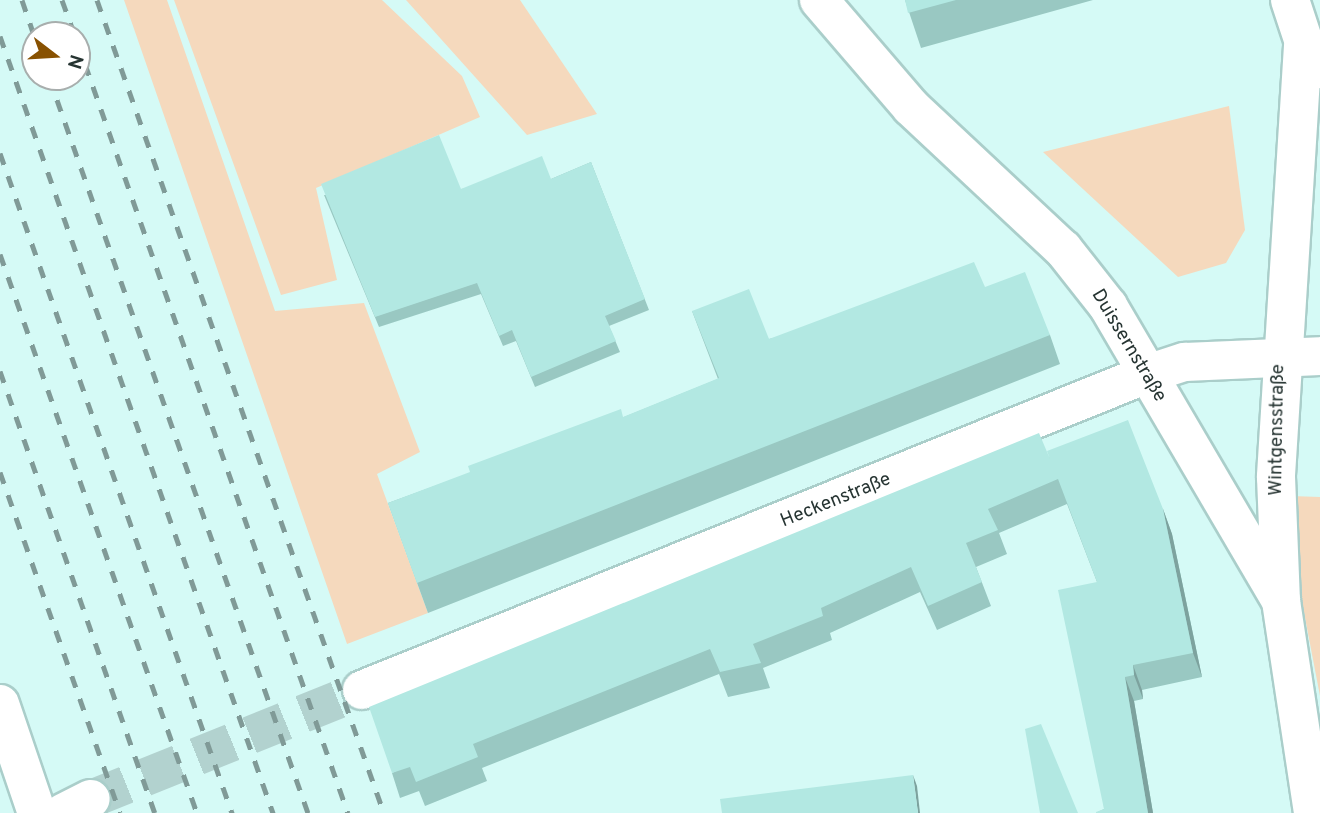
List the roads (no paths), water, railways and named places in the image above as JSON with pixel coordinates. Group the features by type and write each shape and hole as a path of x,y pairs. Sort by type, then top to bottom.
{"street":[{"name":"Duissernstraße","path":"819,0 911,107 1063,249 1108,306 1281,601"},
{"name":"Wintgensstraße","path":"1290,0 1303,46 1320,88"},
{"name":"Wintgensstraße","path":"1303,46 1279,358 1281,601 1313,813"},
{"name":"Heckenstraße","path":"362,690 1147,374 1185,362 1320,356"},
{"path":"0,704 37,813"}],"tunnel":[{"path":"91,799 362,690"}],"railway":[{"path":"22,0 29,21"},
{"path":"62,0 70,21"},
{"path":"97,0 384,813"},
{"path":"0,36 273,813"},
{"path":"91,81 348,813"},
{"path":"54,91 308,813"},
{"path":"0,153 232,813"},
{"path":"0,254 197,813"},
{"path":"0,371 155,813"},
{"path":"0,472 120,813"}]}
